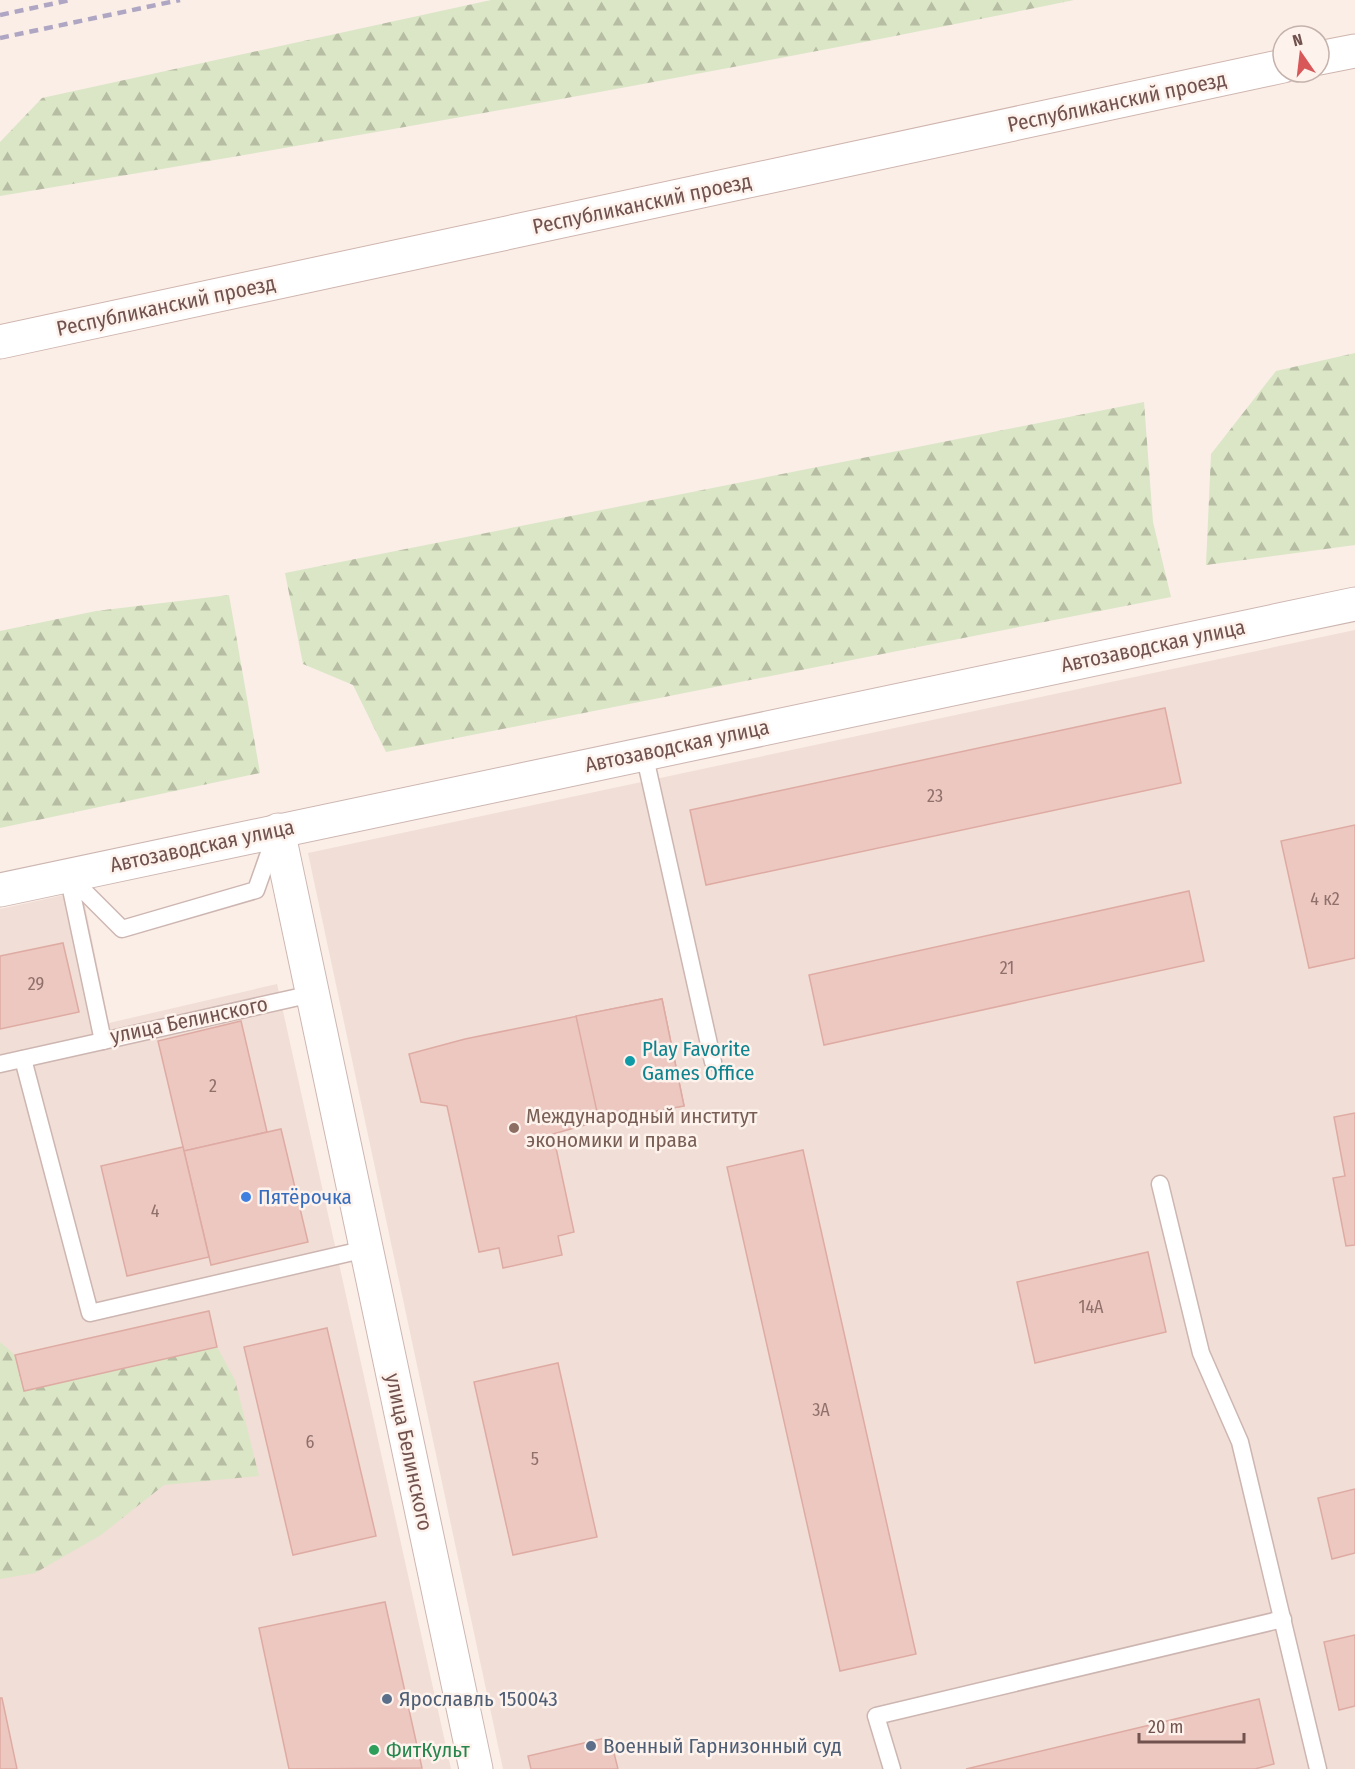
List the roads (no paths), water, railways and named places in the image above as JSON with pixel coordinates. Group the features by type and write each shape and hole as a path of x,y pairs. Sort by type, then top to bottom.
{"street":[{"path":"1331,56 1355,51"},
{"name":"Республиканский проезд","path":"0,342 1271,69"},
{"name":"Автозаводская улица","path":"0,890 1355,604"},
{"name":"улица Белинского","path":"278,830 476,1769"}],"lane":[{"path":"644,753 713,1062"},
{"path":"68,875 122,929 256,890 278,830"},
{"name":"улица Белинского","path":"68,875 103,1041 312,994"},
{"path":"0,1064 103,1041"},
{"path":"23,1059 90,1313 366,1249"},
{"path":"1160,1184 1201,1353 1240,1442 1318,1769"},
{"path":"892,1769 876,1716 1283,1619"}],"railway":[{"path":"0,15 70,0"},
{"path":"0,38 180,0"}],"place":[{"name":"Play Favorite Games Office","path":"630,1061"},
{"name":"Международный институт экономики и права","path":"514,1128"},
{"name":"Пятёрочка","path":"246,1197"},
{"name":"Ярославль 150043","path":"387,1699"},
{"name":"Военный Гарнизонный суд","path":"591,1746"},
{"name":"ФитКульт","path":"374,1750"}]}
